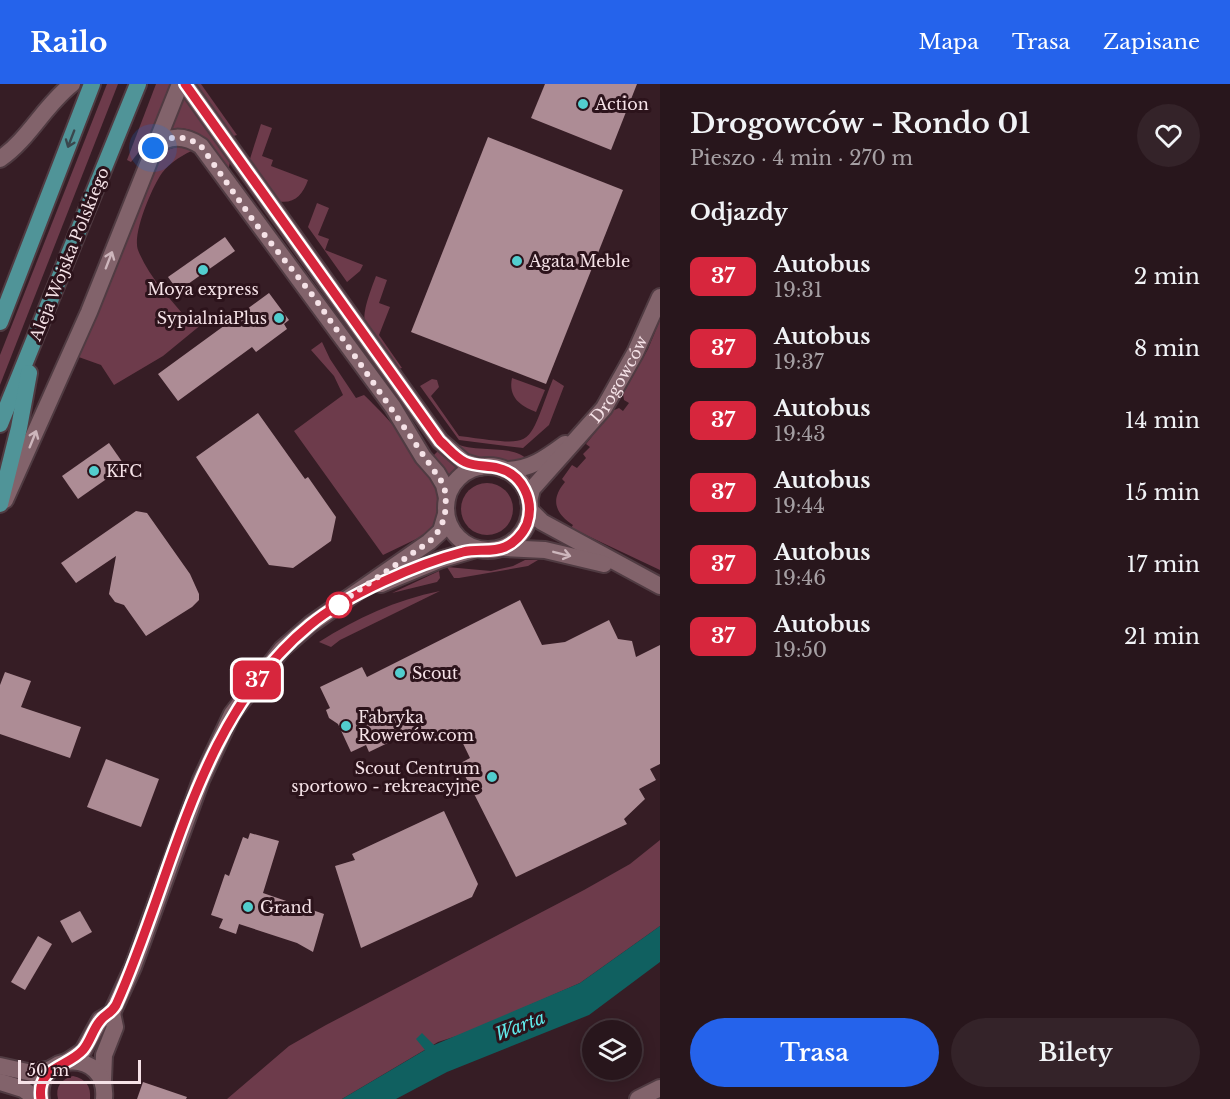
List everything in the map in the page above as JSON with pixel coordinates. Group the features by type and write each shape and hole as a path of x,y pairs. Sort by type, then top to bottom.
{"main road":[{"path":"0,322 92,84"},
{"name":"Aleja Wojska Polskiego","path":"0,424 138,84"},
{"path":"0,504 19,428 35,337"}],"street":[{"path":"0,159 14,149 60,94 72,84"},
{"path":"0,511 88,312 180,84"},
{"path":"185,84 440,441 465,462 480,467 505,470 516,477 529,505 542,522 622,568 660,586"},
{"path":"153,148 164,140 177,137 194,141 201,146 393,407 423,457 437,473 444,485 446,506 456,536 461,542 476,549 490,551 504,548 551,551 622,568"},
{"name":"Drogowców","path":"529,505 532,489 604,408 660,297"},
{"name":"Drogowców","path":"505,470 518,470 538,463 588,428"},
{"path":"104,1099 104,1055 115,1027 112,1013 141,945 201,780 232,714 282,649 311,624 429,542 441,531 453,484 465,473 480,467"},
{"path":"504,548 517,539 526,526 529,505"},
{"path":"350,597 439,560 476,549"},
{"path":"0,1066 32,1073 51,1069 68,1061 83,1051 100,1020 112,1013"},
{"path":"68,1061 85,1063 103,1080"},
{"path":"0,1082 22,1089 39,1099 41,1085 51,1069"},
{"path":"638,1099 660,1089"}],"shaded area":[{"path":"107,84 118,84 0,385 0,355"},
{"path":"156,84 170,84 148,140 131,162 127,160"},
{"path":"193,84 201,84 237,135 230,137"},
{"path":"182,96 230,161 228,173 206,140 199,134 182,128 171,129"},
{"path":"261,124 272,128 262,156 273,160 271,166 308,180 303,191 291,201 273,200 249,162"},
{"path":"180,146 196,149 169,165 162,173 140,222 137,243 142,260 160,287 189,321 202,324 163,356 114,385 101,365 73,355 103,302 159,159 167,150"},
{"path":"317,203 329,208 318,235 329,239 325,250 363,265 360,271 347,282 308,227"},
{"path":"376,276 387,280 379,303 390,307 379,335 402,368 396,369 366,327 364,318"},
{"path":"660,320 660,570 571,528 573,525 562,516 556,500 565,482 562,479 572,465 577,468 586,458 583,454 590,447 586,444 612,411 619,408 623,411 629,403 624,400 623,394 648,349"},
{"path":"322,342 330,359 356,398 364,395 383,415 419,456 436,483 439,503 433,531 383,555 294,431 343,395 334,376 311,350"},
{"path":"512,378 545,390 536,412 516,400 511,385"},
{"path":"432,379 437,380 439,387 431,396 459,436 503,441 525,438 532,431 553,379 564,386 549,425 523,448 459,440 420,386"},
{"path":"451,441 471,448 514,452 530,462 509,464 470,458"},
{"path":"441,448 459,468 448,478 431,458"},
{"path":"487,483 497,485 505,491 511,499 513,509 511,519 505,527 497,533 487,535 477,533 469,527 463,519 461,509 463,499 469,491 477,485"},
{"path":"525,560 538,560 528,566 459,578 454,578 447,567 491,571 513,566"},
{"path":"439,571 440,578 437,582 392,593"},
{"path":"440,591 340,640 331,647 319,642 377,611 407,599"},
{"path":"660,840 660,926 580,983 466,1033 438,1042 342,1099 227,1099 289,1046 584,890 630,864"},
{"path":"73,1076 87,1084 90,1099 58,1099 57,1091 60,1084"}],"water":[{"name":"Warta","path":"660,926 660,962 589,1015 447,1072 396,1099 342,1099 425,1050 416,1039 422,1033 434,1045 580,983"}],"building":[{"name":"Action","path":"545,84 637,84 611,150 531,118"},
{"name":"Agata Meble","path":"488,137 623,190 546,384 411,332"},
{"path":"225,237 235,251 178,291 168,277"},
{"path":"269,293 289,320 284,324 287,329 256,352 252,347 178,401 158,374"},
{"path":"258,413 305,479 308,477 336,517 331,541 293,568 269,565 196,457"},
{"name":"KFC","path":"109,443 125,466 78,499 62,476"},
{"path":"136,511 147,513 190,574 199,594 199,600 192,607 146,636 124,605 115,602 109,594 116,556 76,583 61,563"},
{"path":"520,600 542,645 565,642 609,620 618,639 632,641 636,657 660,645 660,764 650,769 656,780 639,789 645,799 624,819 627,824 516,877 459,764 470,758 456,729 435,739 431,732 426,734 425,731 398,744 396,739 369,752 366,745 351,752 338,724 329,718 326,710 330,708 320,687 362,667 367,677"},
{"path":"5,672 31,681 21,707 81,727 70,758 0,734 0,685"},
{"path":"106,759 159,779 141,827 87,807"},
{"path":"444,811 478,884 472,897 361,948 335,866 355,860 352,854"},
{"path":"250,833 279,841 263,893 324,914 313,952 297,943 239,924 236,934 219,928 223,919 211,915 225,874 229,876 243,837 248,839"},
{"path":"80,911 92,932 72,943 60,921"},
{"path":"38,936 52,944 25,990 11,982"},
{"path":"143,1082 187,1097 186,1099 137,1099"}],"bus line":[{"name":"37","path":"41,1099 41,1085 45,1076 51,1069 83,1051 100,1020 112,1013 133,967 217,742 232,714 282,649 311,624 350,597 463,552 504,548 517,539 526,526 530,510 524,488 516,477 497,467 480,467 465,462 440,441 192,97 185,84"}],"place":[{"name":"Action","path":"583,104"},
{"name":"Agata Meble","path":"517,261"},
{"name":"Moya express","path":"203,270"},
{"name":"SypialniaPlus","path":"279,318"},
{"name":"KFC","path":"94,471"},
{"name":"Scout","path":"400,673"},
{"name":"Fabryka Rowerów.com","path":"346,726"},
{"name":"Scout Centrum sportowo - rekreacyjne","path":"492,777"},
{"name":"Grand","path":"248,907"}],"route":[{"path":"153,148 164,140 177,137 186,138 201,146 255,223 314,297 393,407 423,457 444,485 447,498 446,514 441,531 429,542 330,610 339,605"}]}
